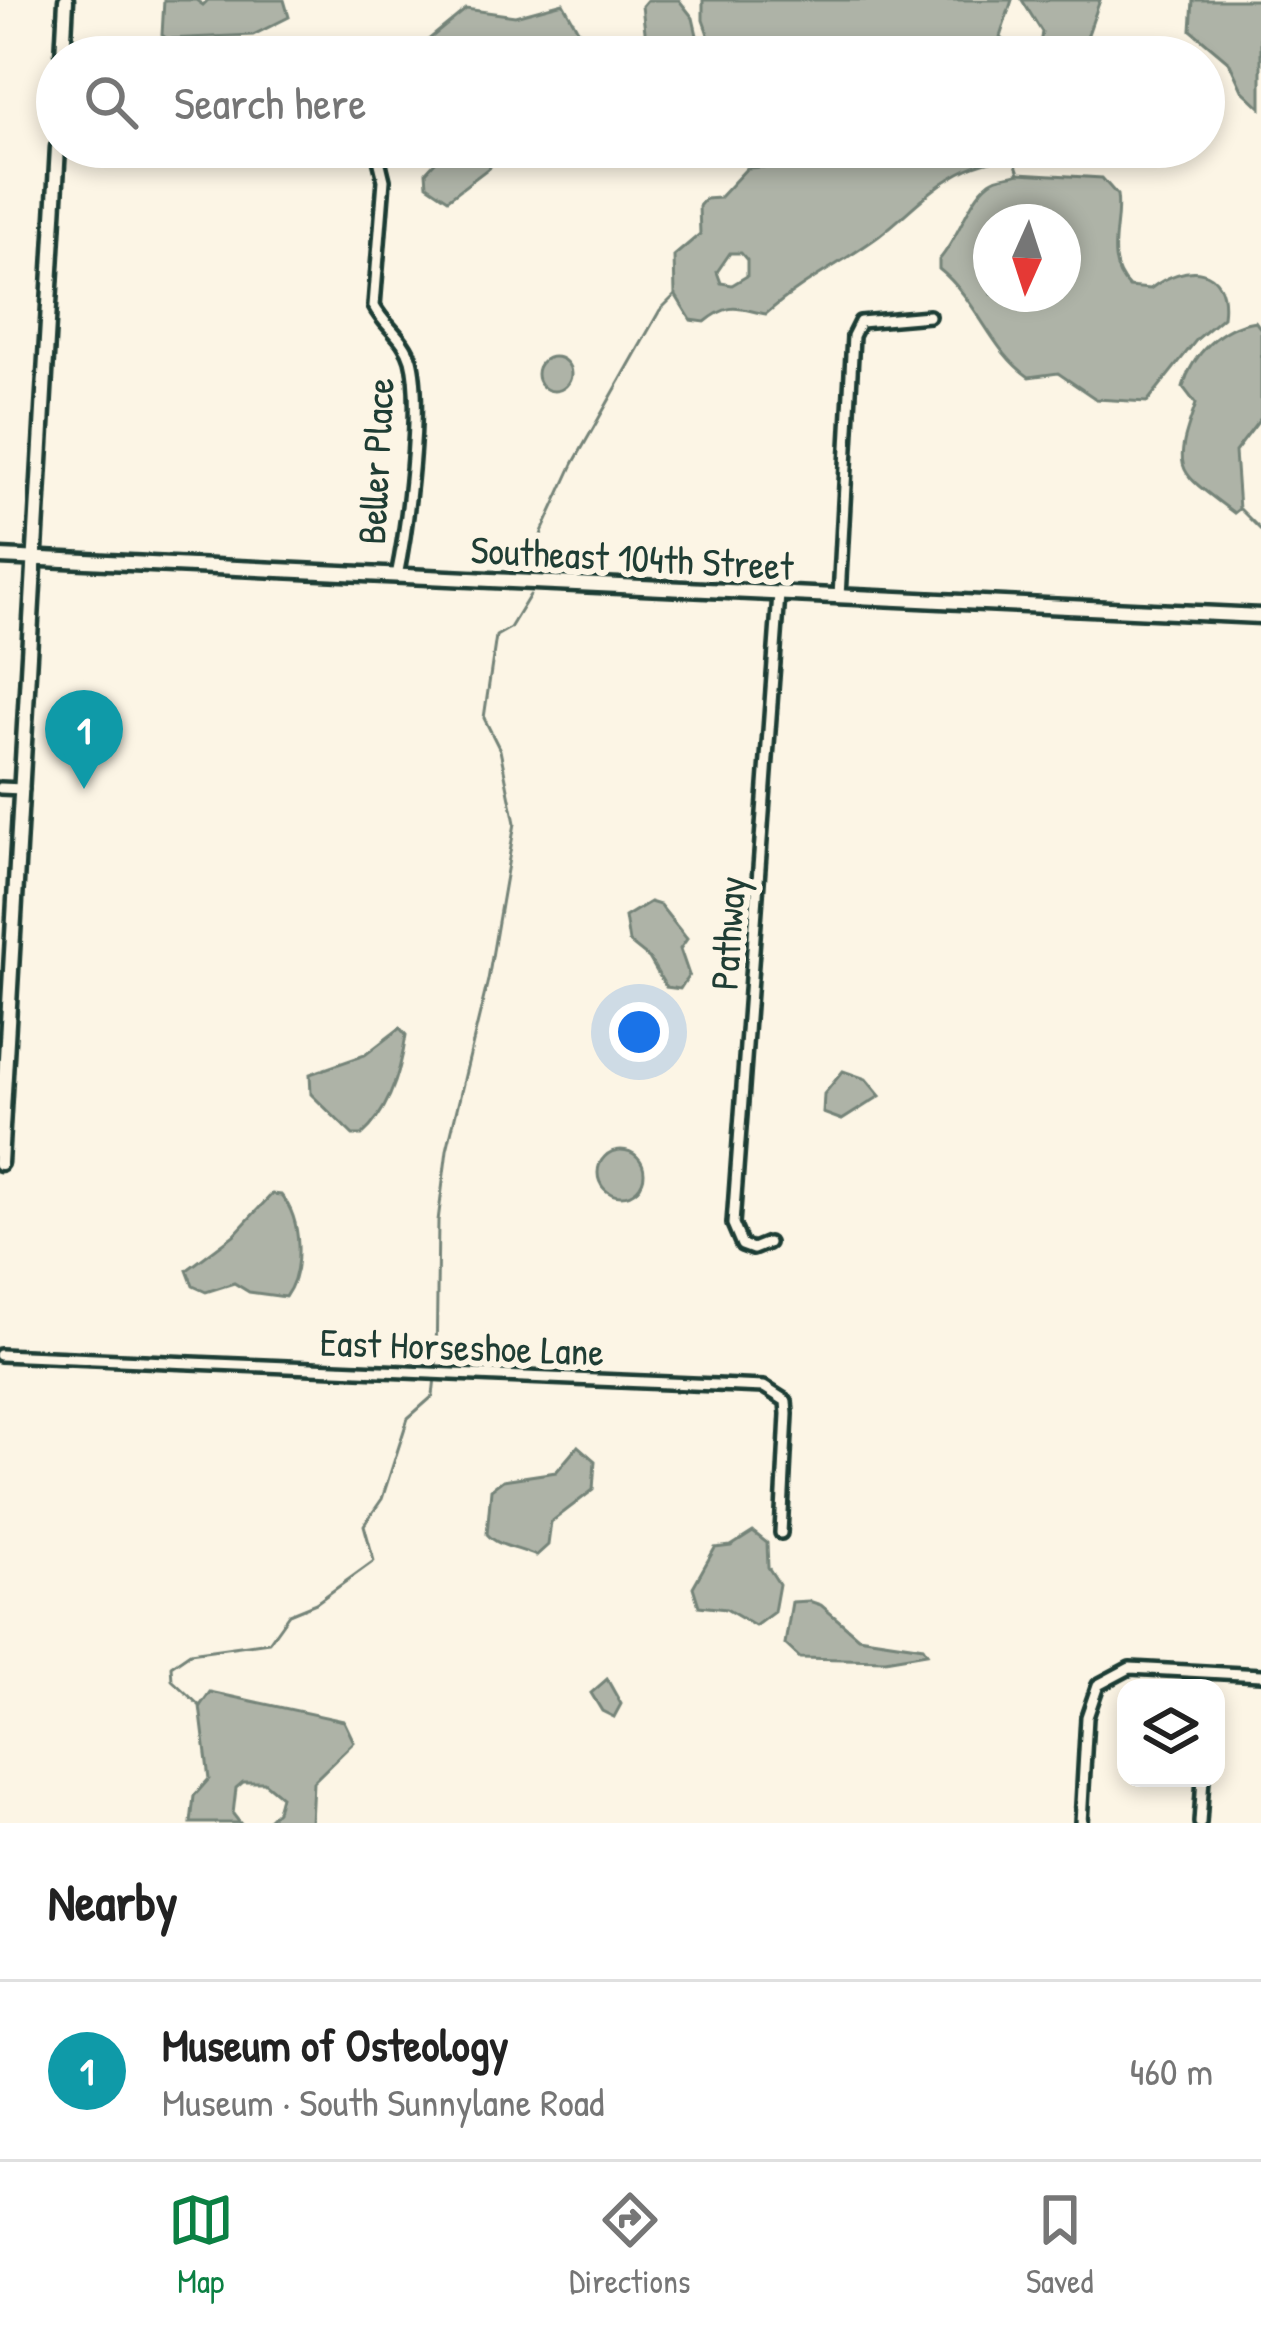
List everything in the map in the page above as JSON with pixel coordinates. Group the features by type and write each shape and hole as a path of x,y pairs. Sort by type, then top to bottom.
{"street":[{"path":"64,36 66,0"},
{"path":"0,1163 57,168"},
{"name":"Beller Place","path":"381,168 374,306 410,355 414,388 405,535 397,576"},
{"path":"838,597 853,335 860,322 929,316"},
{"name":"Southeast 104th Street","path":"0,557 1261,616"},
{"name":"Pathway","path":"768,1243 747,1247 733,1224 778,594"},
{"path":"0,788 23,789"},
{"name":"East Horseshoe Lane","path":"0,1355 764,1387 785,1401 787,1414 782,1533"},
{"path":"1082,1823 1090,1698 1114,1673 1150,1669 1261,1675"},
{"path":"1209,1672 1209,1679"},
{"path":"1200,1823 1202,1787"}],"shaded area":[{"path":"164,0 196,0 203,5 208,0 284,0 289,17 253,35 162,35"},
{"path":"647,0 679,0 693,18 697,36 646,36 642,6"},
{"path":"703,0 1012,0 1000,36 709,36"},
{"path":"1022,0 1100,0 1087,36 1041,36"},
{"path":"1193,0 1261,0 1261,108 1242,90 1225,59 1225,36 1198,36 1191,30"},
{"path":"563,3 581,36 433,36 466,9 515,16"},
{"path":"430,168 489,168 448,199 427,185"},
{"path":"747,168 970,168 766,314 735,308 705,322 691,320 675,294 674,256 700,234 699,206 705,199 719,198","holes":["730,253 741,253 747,260 747,276 732,285 721,283 717,272"]},
{"path":"1019,173 1102,178 1117,195 1116,266 1129,287 1150,289 1190,272 1212,277 1219,286 1223,317 1197,339 1147,402 1096,399 1058,373 1029,377 1004,353 976,312 1081,312 1081,204 973,204 973,308 939,269 939,260 969,208 993,180"},
{"path":"1255,321 1261,329 1261,418 1235,452 1239,509 1234,513 1185,469 1184,445 1196,404 1183,387 1209,344 1230,329"},
{"path":"554,357 566,362 571,374 566,386 554,391 542,386 537,374 542,362"},
{"path":"650,902 660,905 687,939 680,949 689,975 680,989 666,987 649,958 629,942 625,917"},
{"path":"400,1028 406,1035 392,1089 371,1125 362,1135 353,1135 311,1094 310,1074 365,1055"},
{"path":"843,1071 866,1079 880,1096 842,1120 823,1113 824,1094"},
{"path":"621,1150 637,1157 644,1173 637,1189 621,1196 605,1189 598,1173 605,1157"},
{"path":"272,1194 281,1195 288,1205 297,1231 298,1260 285,1297 249,1292 234,1283 206,1292 193,1286 187,1270 234,1235"},
{"path":"578,1446 595,1461 593,1490 551,1522 548,1545 536,1556 487,1534 491,1489 503,1480 556,1472"},
{"path":"753,1532 767,1543 768,1567 779,1584 774,1612 755,1626 726,1609 699,1606 693,1587 715,1548 731,1546"},
{"path":"792,1602 821,1605 858,1637 923,1647 927,1653 885,1660 800,1658 785,1644"},
{"path":"607,1679 621,1704 614,1717 602,1711 591,1693"},
{"path":"210,1692 344,1721 354,1742 313,1782 311,1823 265,1823 277,1811 281,1796 264,1782 243,1782 236,1788 233,1814 240,1823 191,1823 194,1796 209,1779 200,1706"}],"waterway":[{"path":"1017,168 1019,173"},
{"path":"532,572 542,532 573,464 660,310 676,294"},
{"path":"1240,509 1261,530"},
{"path":"436,1367 438,1221 447,1150 488,980 515,823 500,750 484,718 496,636 510,628 530,595"},
{"path":"199,1705 172,1680 171,1666 190,1653 269,1642 289,1614 316,1603 374,1561 364,1525 382,1499 408,1418 433,1396 435,1377"}],"place":[{"name":"Museum of Osteology","path":"84,789"}]}
